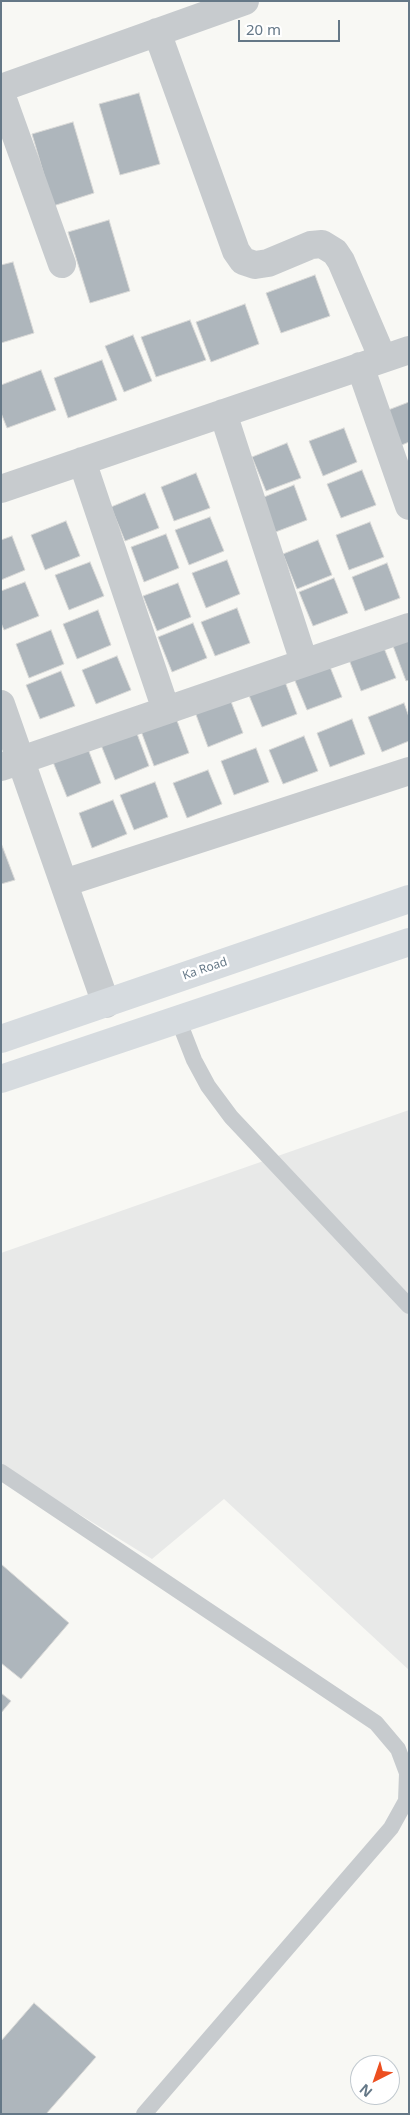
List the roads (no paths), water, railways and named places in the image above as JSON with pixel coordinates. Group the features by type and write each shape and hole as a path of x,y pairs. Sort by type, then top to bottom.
{"main road":[{"name":"Ka Road","path":"1,1039 409,899"},
{"path":"1,1079 409,942"}],"street":[{"path":"1,88 245,1"},
{"path":"157,32 236,251 244,261 255,266 311,245 322,244 335,252 341,261 371,362 409,506"},
{"path":"1,94 62,264"},
{"path":"1,489 409,350"},
{"path":"223,413 304,662"},
{"path":"82,462 166,710"},
{"path":"11,763 409,626"},
{"path":"1,704 11,763 64,882 106,1004"},
{"path":"64,882 409,771"}],"lane":[{"path":"178,1020 194,1060 208,1086 231,1117 409,1306"},
{"path":"1,1472 376,1723 398,1749 407,1773 406,1801 391,1828 144,2114"}]}
